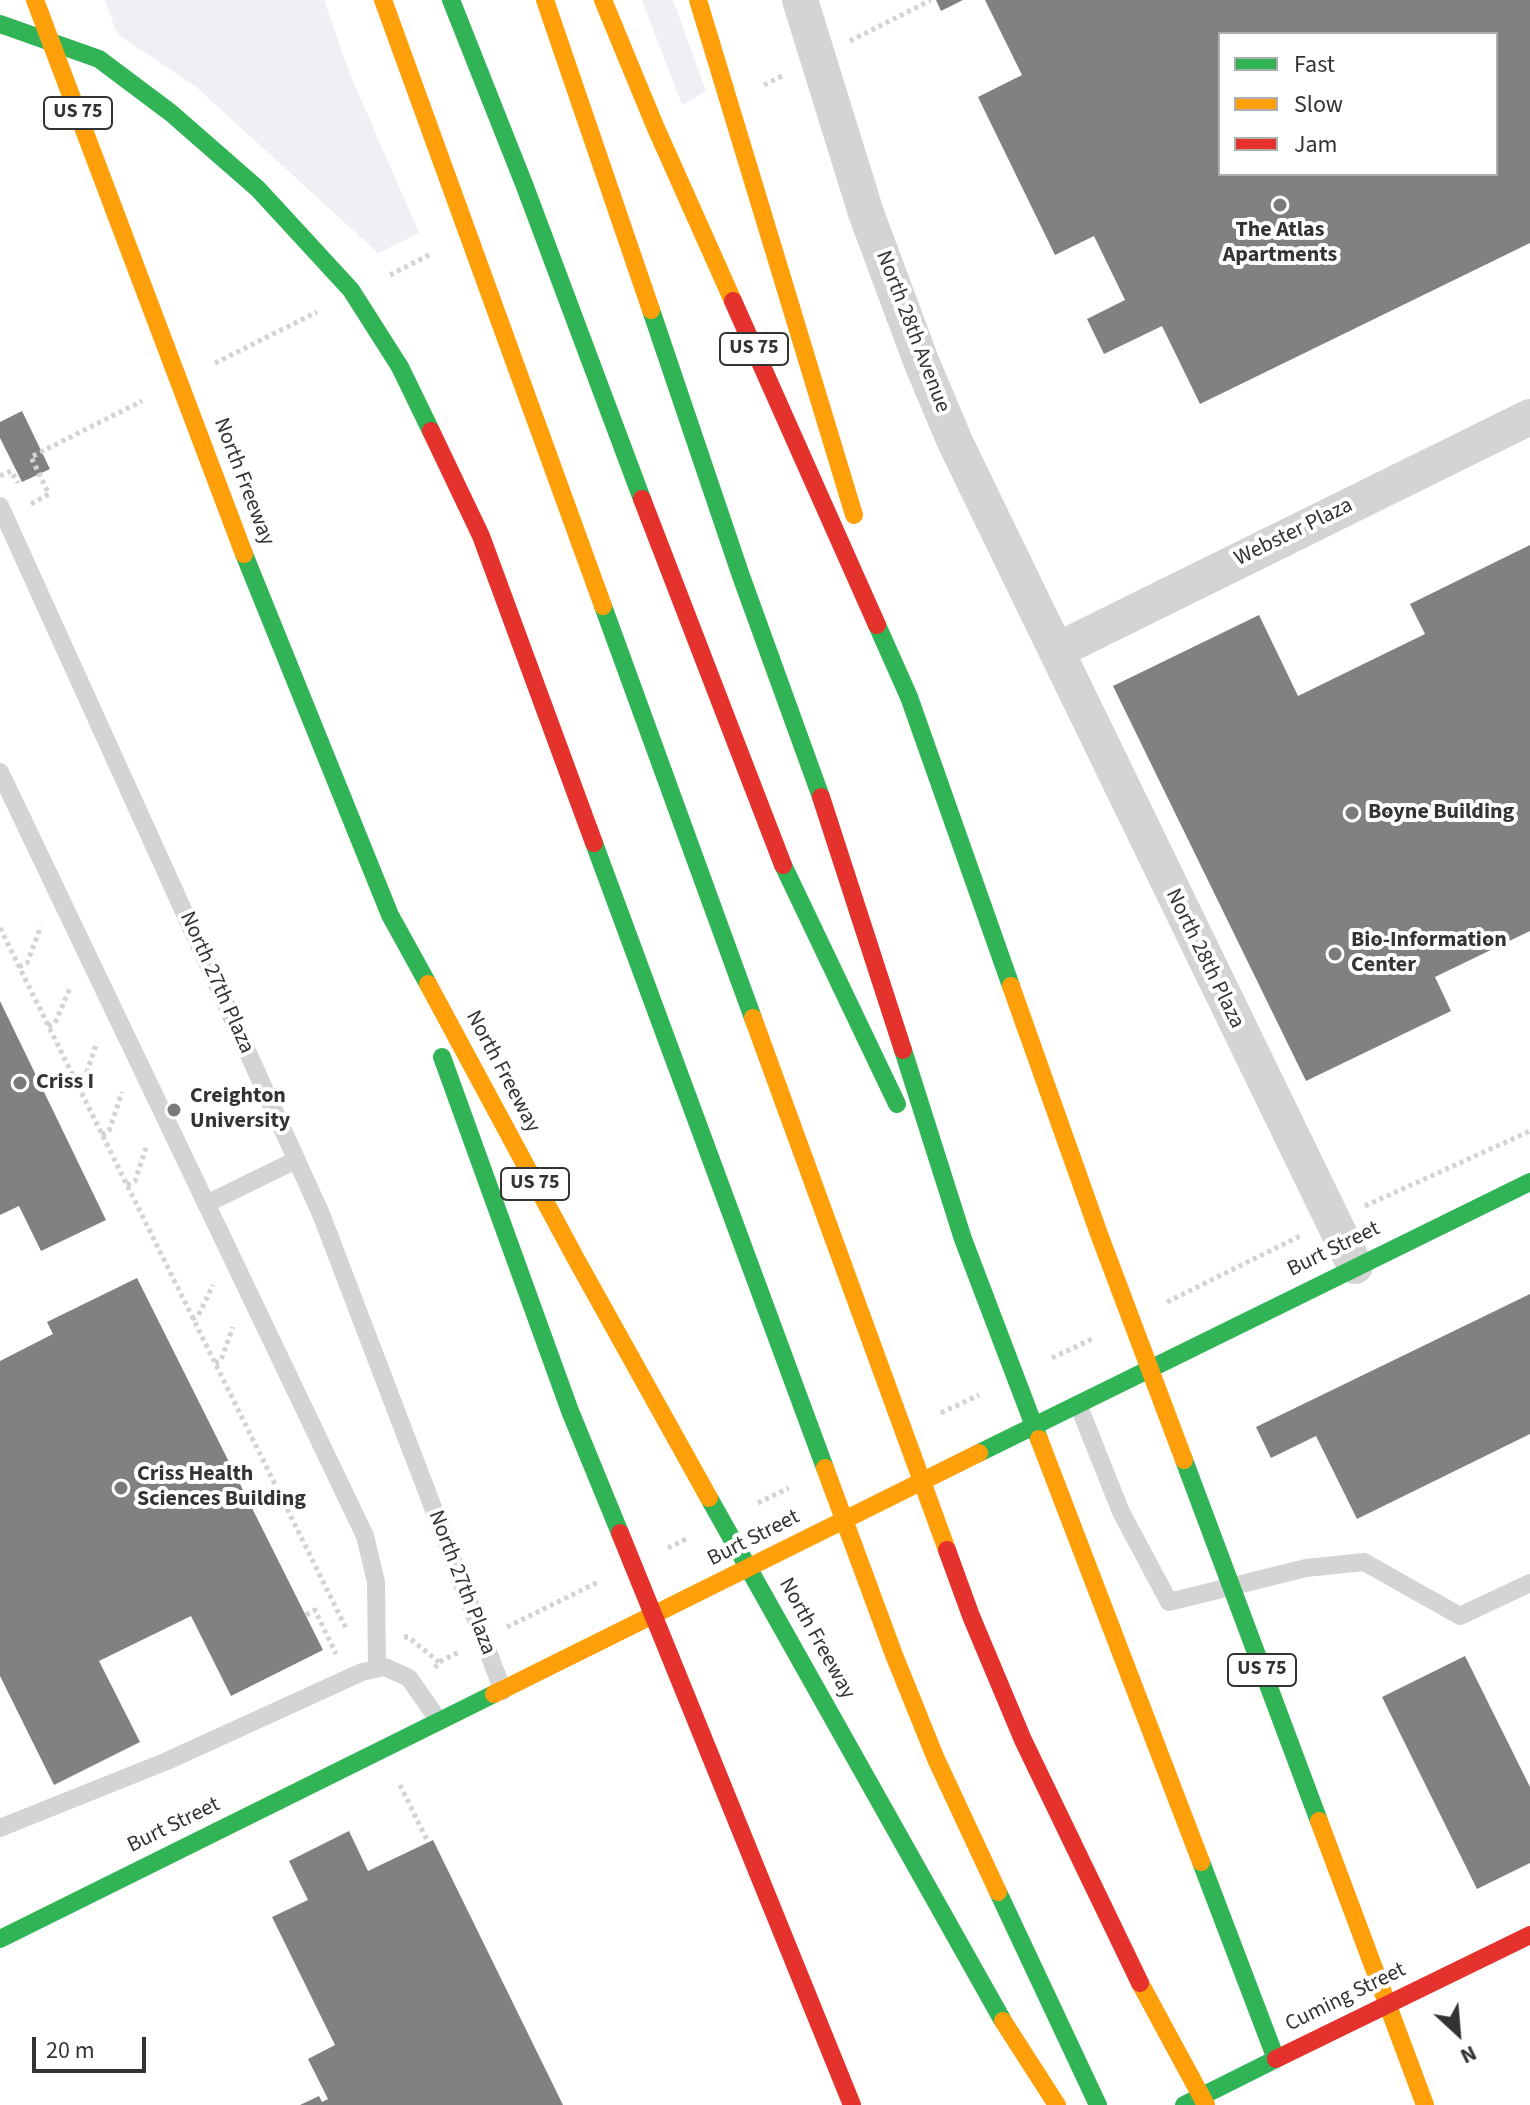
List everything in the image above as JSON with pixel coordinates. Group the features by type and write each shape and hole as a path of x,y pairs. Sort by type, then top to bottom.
{"main road":[{"name":"North Freeway","path":"35,0 218,488 390,915 576,1259 801,1662 1010,2034 1057,2105"},
{"path":"383,0 971,1616 1023,1740 1134,1972 1206,2105"},
{"path":"451,0 793,890 963,1239"},
{"path":"545,0 741,576 842,856 963,1239 1276,2059"},
{"name":"US 75","path":"603,0 909,697 1099,1234 1425,2105"},
{"path":"698,0 858,531"},
{"path":"0,24 99,59 171,113 258,189 351,290 400,367 481,536 894,1655 936,1759 1098,2105"},
{"path":"868,561 909,697"},
{"path":"390,915 546,1347 852,2105"},
{"name":"Burt Street","path":"0,1939 1530,1182"},
{"name":"Cuming Street","path":"1184,2105 1530,1935"}],"street":[{"name":"North 28th Avenue","path":"800,0 866,213 921,361 970,475 1058,650"},
{"name":"Webster Plaza","path":"1058,650 1530,417"},
{"name":"North 28th Plaza","path":"1058,650 1122,791 1355,1266"}],"lane":[{"name":"North 27th Plaza","path":"0,506 321,1214 503,1691"},
{"path":"0,772 365,1536 376,1582 377,1669"},
{"path":"206,1204 296,1160"},
{"path":"1078,1404 1121,1512 1169,1602 1306,1568 1364,1562 1460,1616 1530,1583"},
{"path":"0,1828 167,1761 362,1672 385,1667 409,1678 440,1722"}],"path":[{"path":"0,476 11,471 29,504 49,494 31,457 42,451"},
{"path":"0,928 218,1362 354,1643 378,1637 408,1637 439,1662"},
{"path":"19,967 27,963"},
{"path":"48,1026 55,1023"},
{"path":"77,1084 84,1080"},
{"path":"102,1135 109,1131"},
{"path":"127,1185 135,1181"}],"shaded area":[{"path":"105,0 324,0 349,72 419,233 378,253 195,86 117,34"},
{"path":"642,0 673,0 706,91 682,105"}],"building":[{"path":"936,0 963,0 941,11"},
{"name":"The Atlas Apartments","path":"985,0 1530,0 1530,243 1200,404 1162,326 1104,354 1087,319 1125,300 1094,236 1055,255 978,97 1022,75"},
{"path":"22,411 50,469 22,482 0,438 0,422"},
{"name":"Boyne Building","path":"1530,545 1530,931 1435,977 1451,1011 1306,1081 1113,686 1259,615 1298,696 1425,634 1410,604"},
{"name":"Criss I","path":"0,1001 106,1220 41,1251 19,1206 0,1215"},
{"name":"Criss Health Sciences Building","path":"137,1278 323,1650 231,1696 191,1616 99,1661 140,1742 54,1785 0,1676 0,1361 53,1334 47,1322"},
{"path":"1530,1294 1530,1434 1357,1519 1316,1436 1271,1458 1256,1427"},
{"path":"1465,1656 1530,1787 1530,1863 1477,1889 1382,1697"},
{"path":"349,1831 368,1871 433,1840 563,2105 300,2105 319,2096 322,2102 328,2099 308,2059 335,2045 272,1917 308,1900 289,1861"}],"traffic: fast":[{"path":"451,0 524,184 642,499"},
{"path":"0,24 99,59 171,113 258,189 351,290 400,367 431,431"},
{"path":"651,310 741,576 821,797"},
{"path":"244,554 390,915 428,984"},
{"path":"603,606 753,1018"},
{"path":"877,625 909,697 1011,986"},
{"path":"594,843 825,1468"},
{"path":"783,865 897,1104"},
{"path":"903,1050 963,1239 1039,1439"},
{"path":"442,1057 570,1411 620,1533"},
{"path":"979,1453 1530,1182"},
{"path":"1184,1460 1319,1821"},
{"path":"709,1498 1003,2021"},
{"path":"0,1939 494,1694"},
{"path":"1184,2105 1276,2059 1201,1862"},
{"path":"998,1892 1098,2105"}],"traffic: slow":[{"path":"35,0 244,554"},
{"path":"383,0 603,606"},
{"path":"545,0 651,310"},
{"path":"603,0 733,301"},
{"path":"698,0 854,515"},
{"path":"428,984 709,1498"},
{"path":"1011,986 1184,1460"},
{"path":"753,1018 947,1550"},
{"path":"1039,1439 1201,1862"},
{"path":"494,1694 979,1453"},
{"path":"825,1468 936,1759 998,1892"},
{"path":"1319,1821 1425,2105"},
{"path":"1140,1983 1206,2105"},
{"path":"1003,2021 1057,2105"}],"traffic: jam":[{"path":"733,301 877,625"},
{"path":"431,431 481,536 594,843"},
{"path":"642,499 783,865"},
{"path":"821,797 903,1050"},
{"path":"620,1533 852,2105"},
{"path":"947,1550 1023,1740 1140,1983"},
{"path":"1276,2059 1530,1935"}],"place":[{"name":"The Atlas Apartments","path":"1280,205"},
{"name":"Boyne Building","path":"1352,813"},
{"name":"Bio-Information Center","path":"1335,954"},
{"name":"Criss I","path":"20,1083"},
{"name":"Creighton University","path":"174,1110"},
{"name":"Criss Health Sciences Building","path":"121,1488"}]}
